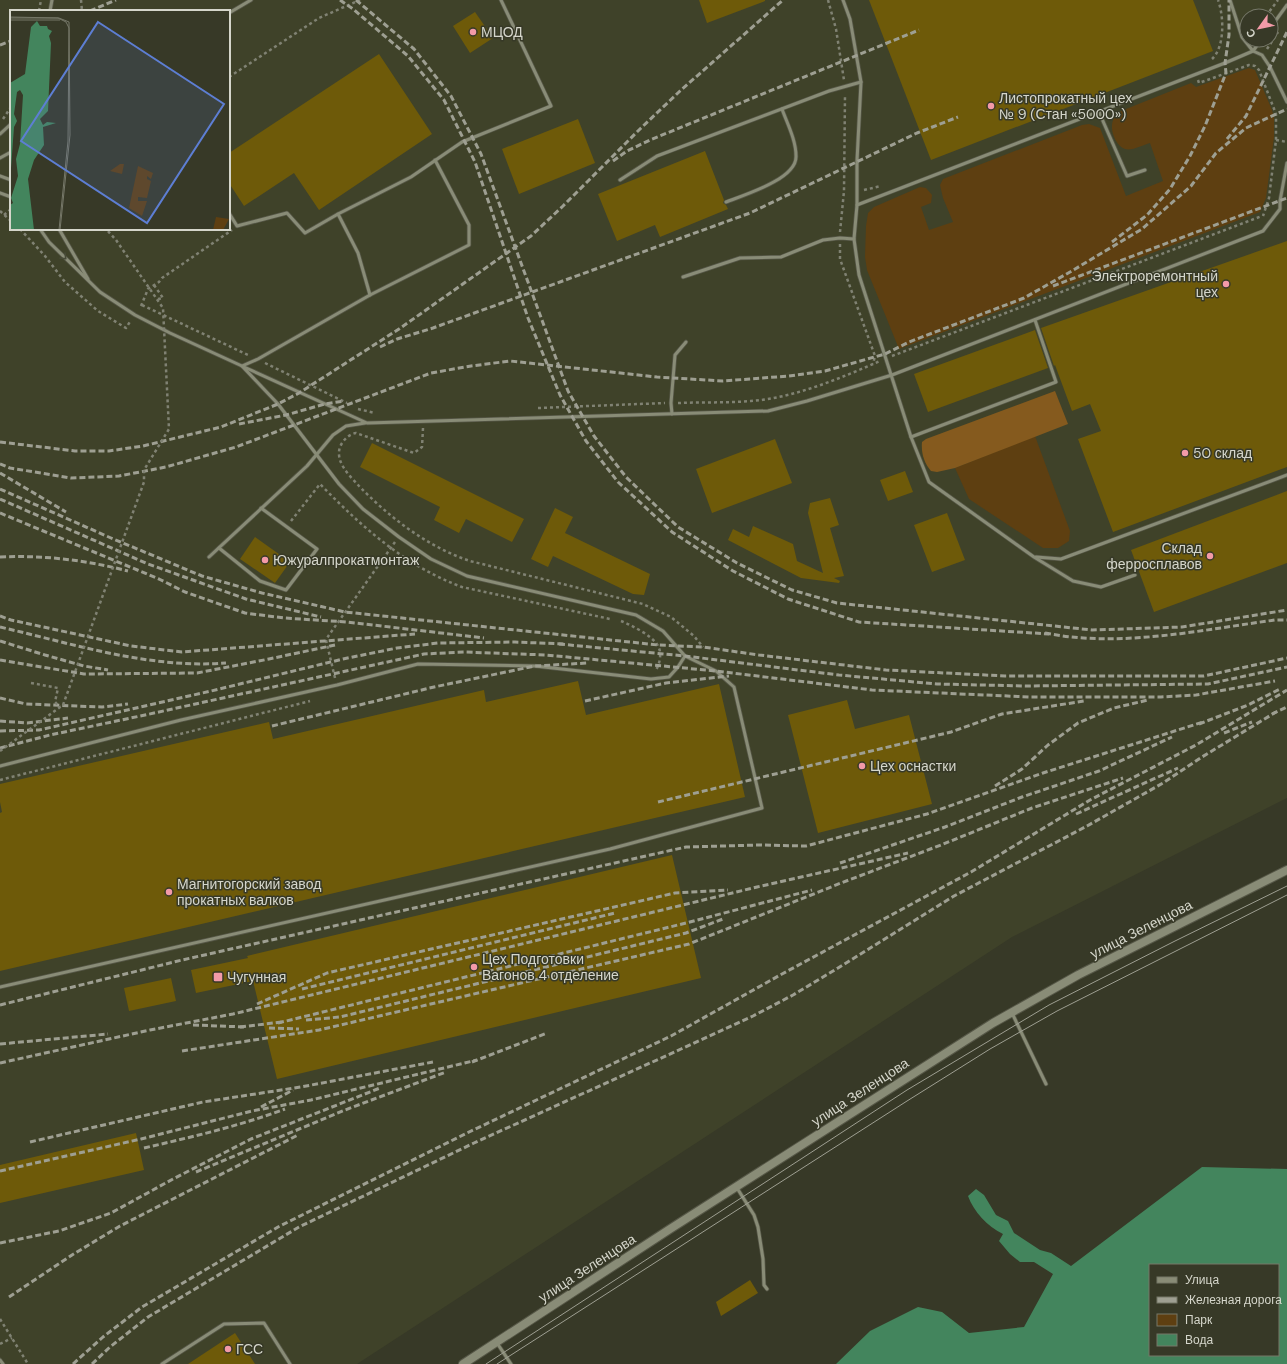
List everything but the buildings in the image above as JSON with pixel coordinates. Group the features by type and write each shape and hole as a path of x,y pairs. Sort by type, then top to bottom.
{"main road":[{"name":"улица Зеленцова","path":"463,1364 993,1023 1078,975 1287,870"}],"lane":[{"path":"50,10 52,0"},
{"path":"230,12 251,0"},
{"path":"230,215 237,226 287,213 305,233 411,176 462,142 550,106 501,0"},
{"path":"843,0 850,19 861,82 857,161 857,205 854,239 859,275 911,437 929,482 1034,557 1073,581 1102,587 1136,575"},
{"path":"1230,0 1242,37 1252,51 1262,56 1270,67 1287,102"},
{"path":"1279,16 1287,5"},
{"path":"857,205 1195,75 1252,51 1254,48"},
{"path":"620,180 657,156 829,91 861,82"},
{"path":"726,202 773,183 790,171 797,158 793,140 782,109"},
{"path":"1099,112 1127,176 1145,170"},
{"path":"0,134 10,125"},
{"path":"0,158 10,153"},
{"path":"242,366 258,359 370,295 469,245 469,225 435,160"},
{"path":"209,557 317,456 332,435 346,426 367,423 422,421 768,411 807,401 892,375 1263,231 1280,209 1280,201 1287,163"},
{"path":"0,176 10,180"},
{"path":"0,193 10,198"},
{"path":"338,214 358,253 370,295"},
{"path":"41,230 49,242 91,284 100,292 135,315 170,333 367,423"},
{"path":"60,230 91,284"},
{"path":"683,277 740,258 781,257 823,240 840,238 854,239"},
{"path":"911,437 1056,382 1035,320"},
{"path":"672,414 671,403 675,355 686,342"},
{"path":"0,987 610,849 762,808 734,687 716,671 685,656 663,631 636,615 467,576 431,558 398,537 363,509 339,484 278,404 242,366"},
{"path":"1034,557 1062,559 1287,475"},
{"path":"219,548 260,581 286,590 317,549 261,508"},
{"path":"0,766 181,720 337,685 418,664 535,666 651,679 668,677 678,667 685,656"},
{"path":"1012,1013 1046,1084"},
{"path":"736,1187 754,1215 758,1227 763,1260 764,1285 767,1289"},
{"path":"162,1364 224,1324 264,1323 290,1364"},
{"path":"497,1343 511,1364"},
{"path":"0,1360 3,1364"}],"path":[{"path":"39,10 41,0"},
{"path":"81,0 82,10"},
{"path":"230,76 319,18 360,0"},
{"path":"828,0 836,29 845,87 844,191 840,238 840,260 875,356 873,364"},
{"path":"1212,60 1217,54 1220,46 1222,21 1218,0"},
{"path":"1195,75 1199,84 1249,65 1255,66 1260,70 1276,114 1276,140 1269,198 1262,216"},
{"path":"0,123 10,109"},
{"path":"1276,140 1287,142"},
{"path":"844,191 857,191 883,186"},
{"path":"530,409 752,401 780,397 803,391 886,358 1280,209"},
{"path":"4,214 10,210"},
{"path":"0,211 10,220"},
{"path":"237,226 148,289 142,305 258,359 357,409 372,413 379,413"},
{"path":"21,230 45,256 65,282 98,311 126,328"},
{"path":"0,751 63,705 144,482 144,470 169,429 163,308 116,240 107,230"},
{"path":"154,285 162,298 158,299"},
{"path":"422,421 422,447 414,453 356,433 351,434 342,443 338,455 339,460 351,478 378,505 406,527 455,556 643,604 671,617 689,632 703,647"},
{"path":"286,527 320,484 353,518 390,548 422,569 446,581 462,587 621,621 640,630 658,645 660,655 659,665 651,679"},
{"path":"337,685 330,662 326,640 406,527"},
{"path":"31,683 58,688 56,702 60,707"},
{"path":"0,780 315,699"},
{"path":"0,1319 28,1364"},
{"path":"0,1344 12,1338"}],"shaded area":[{"path":"0,0 1287,0 1287,798 1012,937 357,1364 0,1364"},
{"path":"1055,391 1068,424 955,468 937,472 931,471 926,465 922,442 926,439"}],"green space":[{"path":"1249,68 1255,70 1274,118 1274,137 1266,198 1260,212 899,349 867,270 865,257 866,226 868,213 874,207 920,187 926,188 932,195 931,203 921,207 929,230 953,222 943,198 940,185 943,179 1082,125 1089,124 1100,128 1126,196 1163,181 1150,143 1134,149 1125,149 1119,146 1112,128 1112,122 1116,113 1191,83 1196,87"},
{"path":"1035,436 1070,531 1069,541 1058,548 1043,548 969,499 955,468"}],"water":[{"path":"1202,1167 1287,1169 1287,1364 836,1364 870,1331 918,1307 942,1312 969,1333 1024,1327 1053,1274 1034,1262 1020,1262 1010,1254 999,1241 1003,1234 986,1223 974,1208 968,1196 976,1189 984,1195 996,1215 1008,1221 1014,1233 1040,1250 1051,1253 1071,1266"}],"tram line":[{"path":"486,1364 907,1090 1049,1005 1287,886"},
{"path":"497,1364 990,1049 1057,1011 1287,895"}],"railway":[{"path":"92,10 116,0"},
{"path":"340,0 353,9 408,56 444,100 475,162 528,318 560,395 586,441 618,482 672,532 733,571 788,599 859,622 1049,634"},
{"path":"356,0 414,49 451,96 481,154 568,391 594,436 626,477 678,527 737,563 792,590 837,603 1092,630 1182,627 1287,610"},
{"path":"0,442 75,451 109,451 143,446 221,427 278,404 299,393 399,329 531,236 680,91 783,0"},
{"path":"1112,242 1147,215 1170,189 1190,156 1205,126 1226,73 1225,63 1229,35 1229,0"},
{"path":"613,161 627,151 650,140 919,30"},
{"path":"1227,139 1246,116 1287,32"},
{"path":"0,45 10,41"},
{"path":"0,464 10,468 71,478 119,476 166,467 236,447 431,373 510,361 657,377 723,381 789,376 825,371 885,354 909,342 1024,298 1070,272 1142,229 1191,186 1216,153 1246,128 1287,109"},
{"path":"380,347 397,339 433,328 750,213 917,133 958,117"},
{"path":"1053,286 1287,198"},
{"path":"239,424 286,415 325,404 344,401"},
{"path":"0,473 66,512"},
{"path":"0,489 202,576 262,593 345,612 658,645 703,647 886,670 1005,676 1204,676 1287,658"},
{"path":"0,499 148,564 246,599 321,617"},
{"path":"0,513 159,579 185,592 245,613 284,618 347,622 484,638"},
{"path":"0,557 64,559 128,571"},
{"path":"0,616 11,620 131,646 182,652 415,634"},
{"path":"1045,633 1102,639 1131,638 1160,636 1275,620 1287,620"},
{"path":"0,627 112,654 140,659 197,664 226,663"},
{"path":"0,641 84,666 108,670"},
{"path":"0,731 39,730 343,659 397,648 438,643 515,642 564,644"},
{"path":"559,644 685,656 839,675 937,684 1026,686 1208,684 1287,667"},
{"path":"0,660 84,674 197,673 335,645"},
{"path":"0,748 50,735 424,654 464,652 546,655 716,671 872,690 1030,697 1161,697 1196,695 1275,681"},
{"path":"272,726 434,687 535,666 587,663"},
{"path":"585,701 666,683 729,676"},
{"path":"1199,724 1248,705 1280,689"},
{"path":"73,1364 103,1337 142,1307 278,1227 467,1133 671,1036 971,872 1090,800 1196,745 1287,690"},
{"path":"0,698 26,704 102,707 128,704"},
{"path":"995,786 1022,769 1048,745 1078,723 1114,708 1148,700"},
{"path":"658,802 951,732 1002,714 1084,701"},
{"path":"1272,714 1287,707"},
{"path":"92,1364 110,1347 148,1317 299,1227 474,1143 753,1016 793,995 954,896 1087,826 1163,783 1202,757 1276,712"},
{"path":"0,721 27,723 68,718"},
{"path":"0,1005 182,960 686,847 760,845 806,846 927,814 1043,773 1203,722"},
{"path":"1224,733 1252,722"},
{"path":"840,863 945,827 1022,797 1099,771 1172,737"},
{"path":"1076,814 1178,768"},
{"path":"182,1051 319,1030 689,944 1032,808 1123,778"},
{"path":"0,1063 150,1030 233,1014 757,887 908,853"},
{"path":"257,1004 327,973 675,893 728,890"},
{"path":"278,1023 686,923 812,890"},
{"path":"302,989 615,913"},
{"path":"306,1020 340,1017 686,933 723,919"},
{"path":"240,1027 282,1022"},
{"path":"193,1025 245,1027"},
{"path":"269,1028 299,1029"},
{"path":"472,1062 547,1033"},
{"path":"0,1044 108,1034"},
{"path":"0,1171 141,1139 252,1111 311,1100 477,1060"},
{"path":"30,1142 203,1102 301,1087 433,1062"},
{"path":"196,1172 345,1110 446,1072"},
{"path":"0,1243 59,1231 111,1213 251,1139 380,1088"},
{"path":"261,1107 293,1090"},
{"path":"144,1148 233,1126 285,1109"},
{"path":"9,1297 72,1255 120,1226 298,1135"}],"place":[{"name":"МЦОД","path":"473,32"},
{"name":"Листопрокатный цех № 9 (Стан «5000»)","path":"991,106"},
{"name":"Электроремонтный цех","path":"1226,284"},
{"name":"50 склад","path":"1185,453"},
{"name":"Склад ферросплавов","path":"1210,556"},
{"name":"Южуралпрокатмонтаж","path":"265,560"},
{"name":"Цех оснастки","path":"862,766"},
{"name":"Магнитогорский завод прокатных валков","path":"169,892"},
{"name":"Цех Подготовки Вагонов 4 отделение","path":"474,967"},
{"name":"Чугунная","path":"218,977"},
{"name":"ГСС","path":"228,1349"}]}
